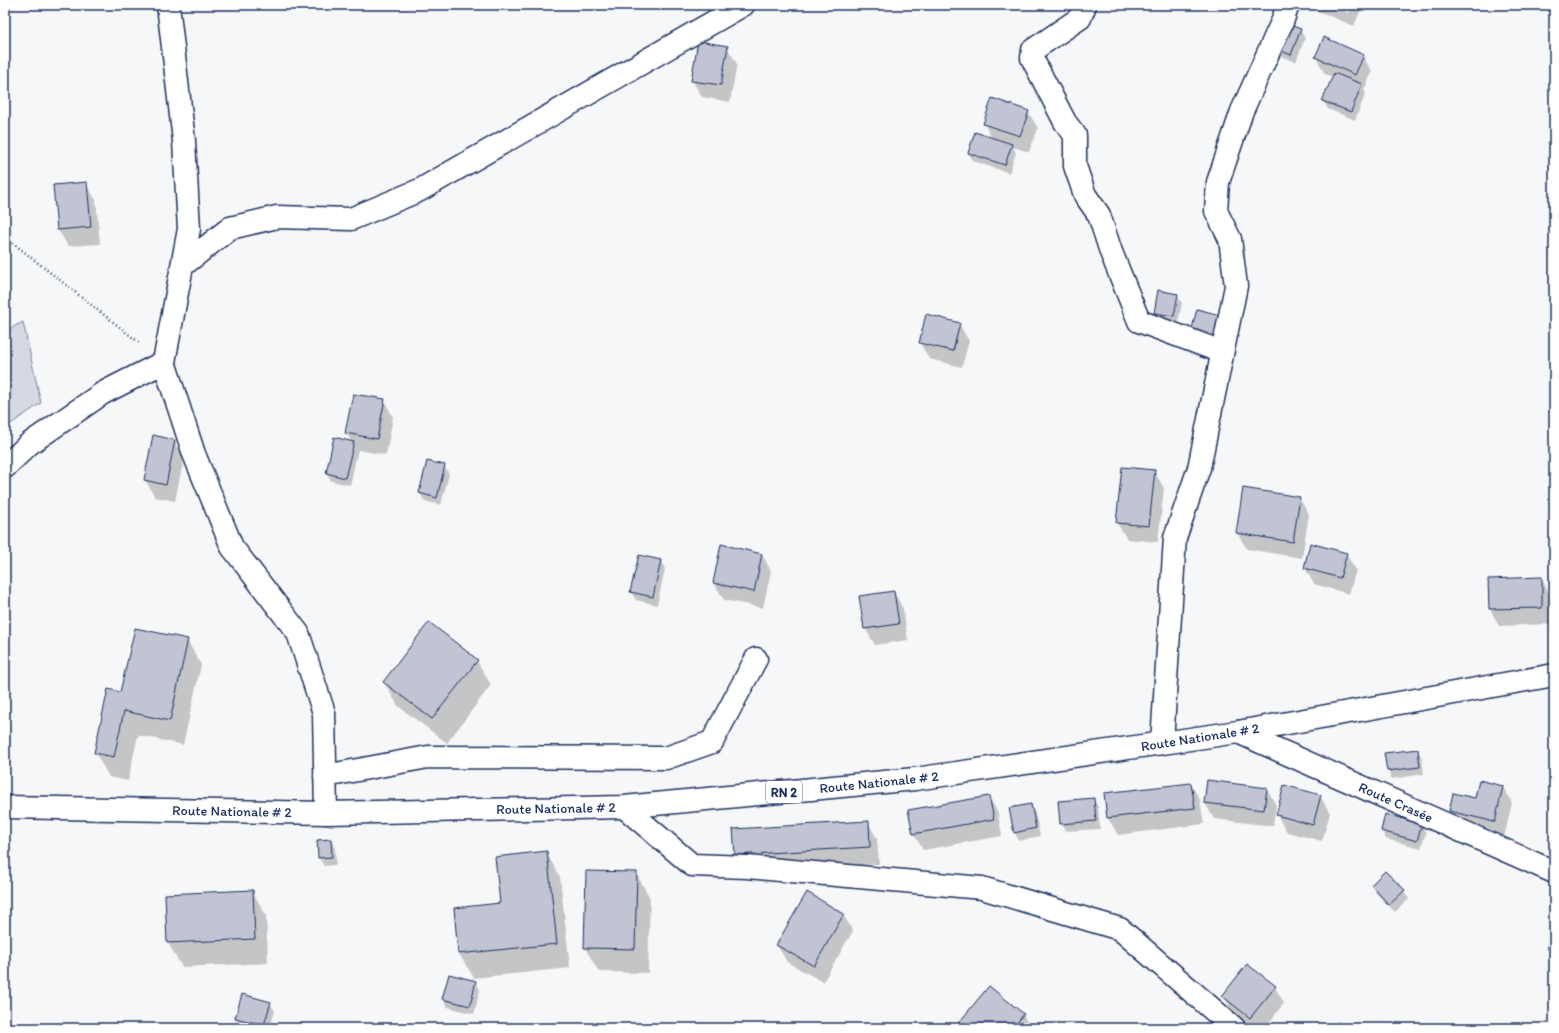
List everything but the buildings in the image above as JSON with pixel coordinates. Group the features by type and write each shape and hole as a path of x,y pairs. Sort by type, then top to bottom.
{"street":[{"path":"168,5 184,142 190,228 164,362 194,454 232,547 298,633 324,713 326,813"},
{"path":"182,266 230,228 277,217 351,219 420,190 743,5"},
{"path":"1085,5 1080,18 1033,50 1032,58 1065,122 1075,135 1075,166 1085,195 1099,214 1111,252 1139,321 1222,352"},
{"path":"1162,743 1175,538 1199,468 1236,286 1230,239 1216,211 1218,182 1242,111 1282,22 1288,5"},
{"path":"5,467 29,444 103,393 164,362"},
{"path":"325,776 428,757 666,758 712,742 756,659"},
{"name":"Route Nationale # 2","path":"5,807 326,813 624,807 915,779 1238,732 1494,684 1554,675"},
{"name":"Route Crasée","path":"1238,732 1554,872"},
{"path":"624,807 692,866 747,867 982,888 1120,929 1234,1028"}],"path":[{"path":"5,239 14,244 164,362"}],"shaded area":[{"path":"23,322 41,403 5,428 5,331"}]}
